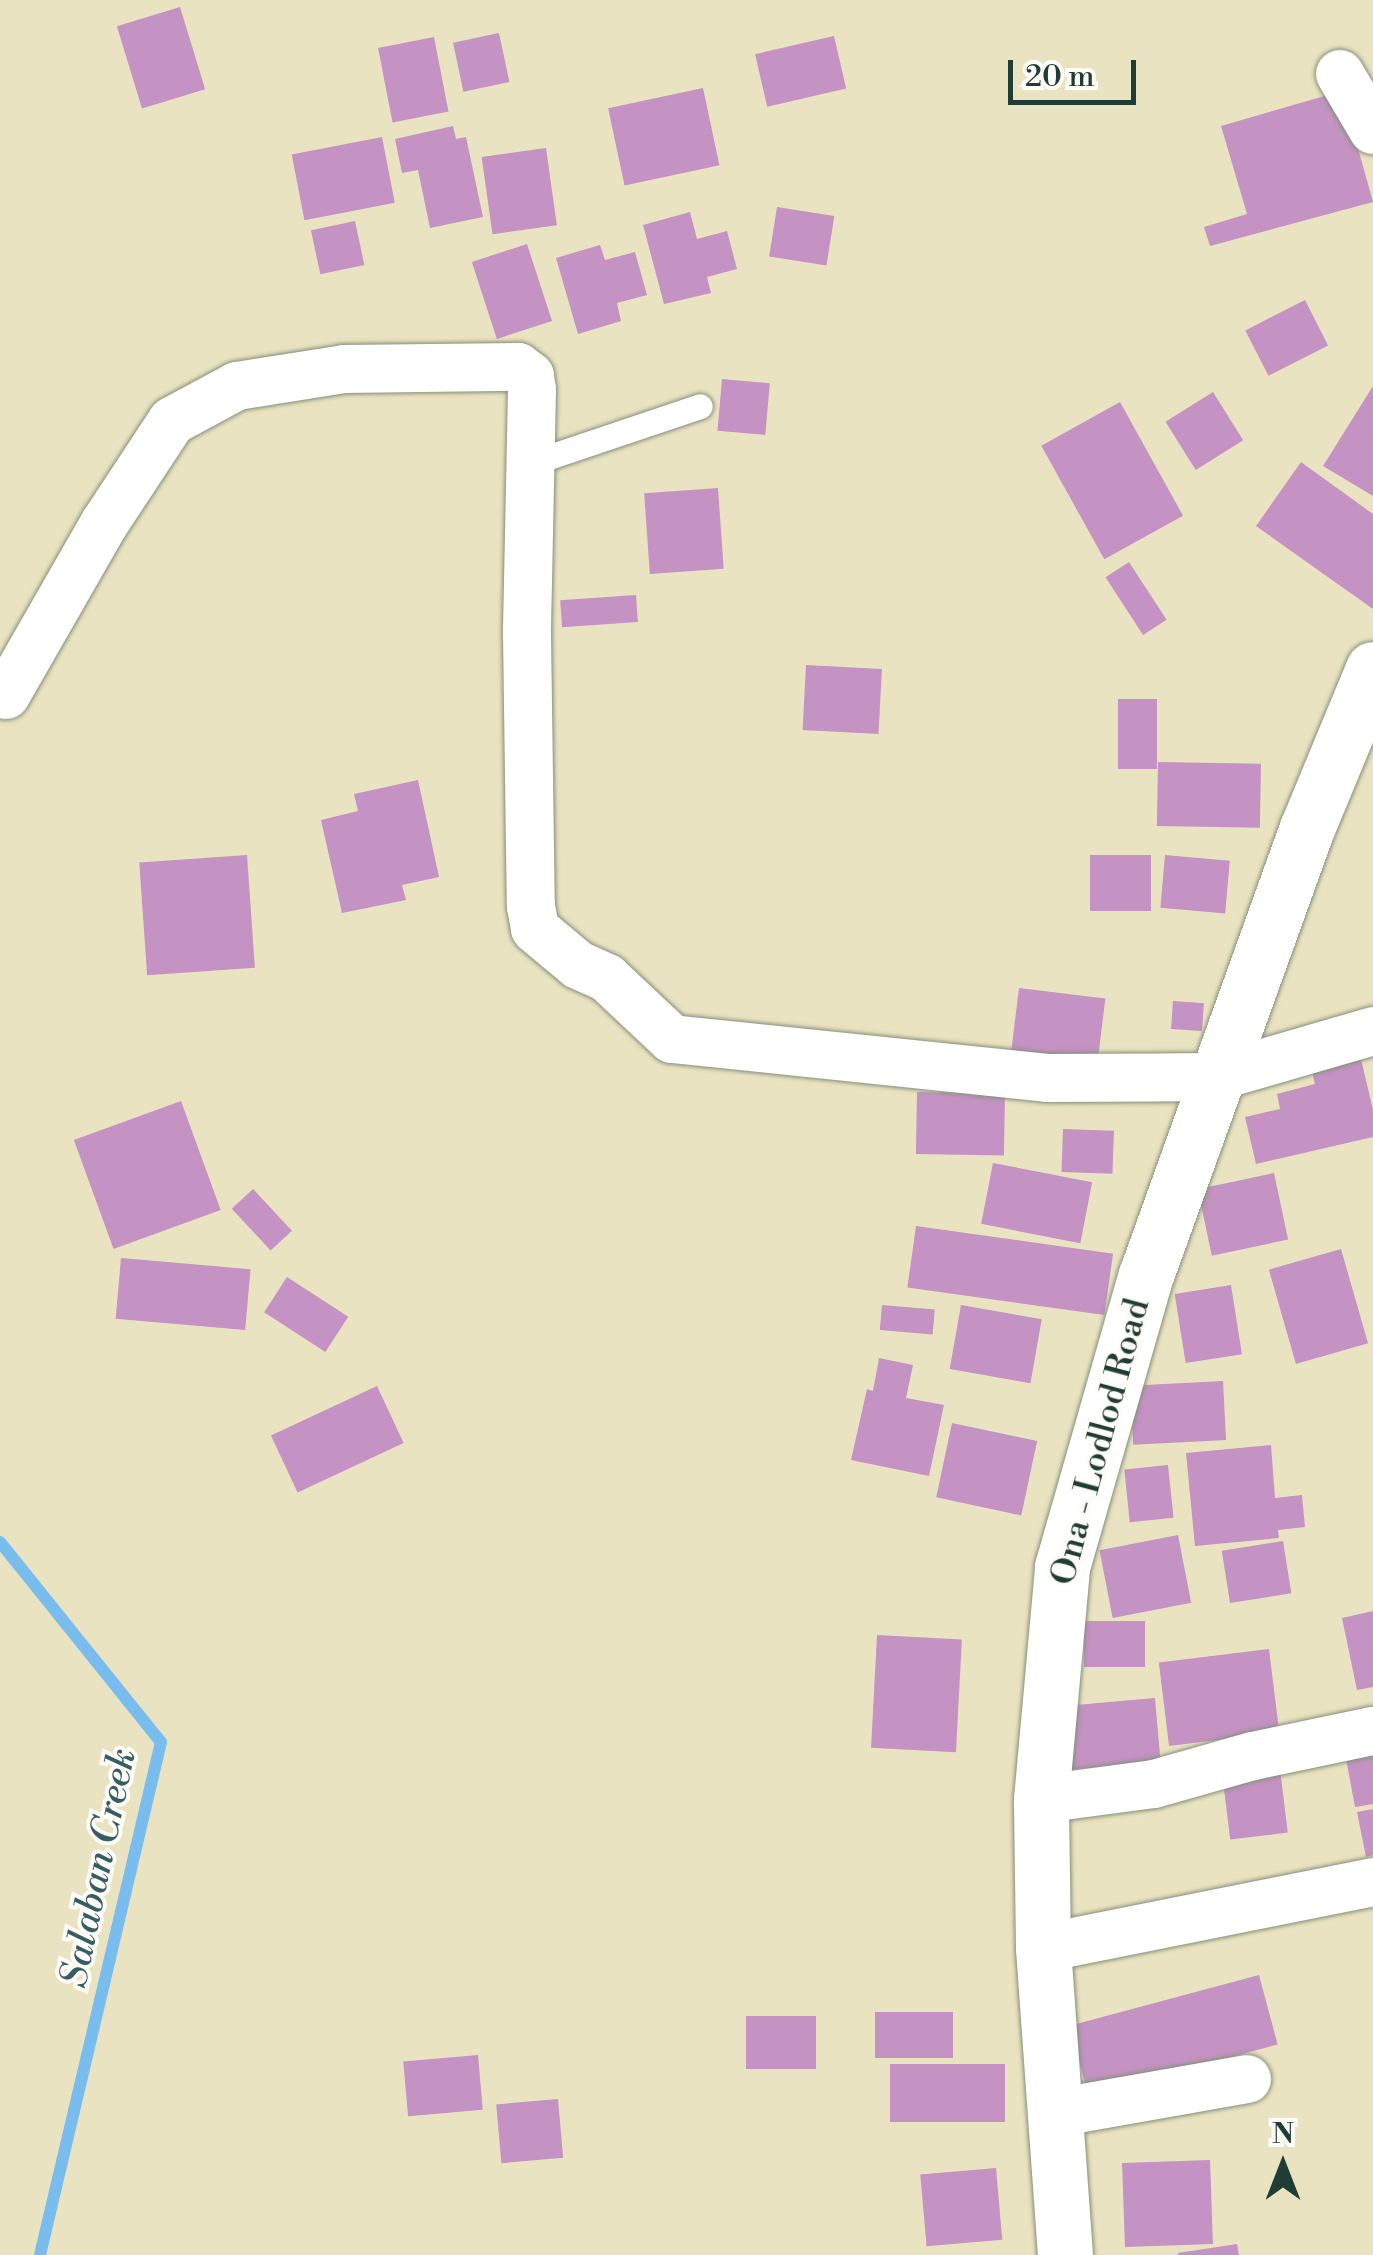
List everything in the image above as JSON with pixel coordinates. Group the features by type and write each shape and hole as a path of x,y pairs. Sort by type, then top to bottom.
{"main road":[{"name":"Ona - Lodlod Road","path":"1065,2255 1043,1948 1041,1799 1062,1568 1146,1274 1307,828 1373,669"}],"street":[{"path":"1340,74 1373,130"},
{"path":"6,695 104,524 172,421 237,386 344,369 518,367 530,376 532,390 530,906 538,934 578,965 607,978 672,1039 1048,1078 1215,1078 1373,1031"},
{"path":"1041,1799 1154,1784 1253,1756 1373,1731"},
{"path":"1043,1948 1373,1882"},
{"path":"1055,2112 1247,2079"}],"lane":[{"path":"530,463 700,406"}],"building":[{"path":"180,7 205,89 142,109 117,26"},
{"path":"499,33 509,82 463,92 453,43"},
{"path":"834,36 846,89 767,107 755,54"},
{"path":"434,37 449,112 393,122 378,48"},
{"path":"703,88 719,165 625,185 608,108"},
{"path":"1342,91 1373,202 1210,246 1204,227 1247,214 1221,126"},
{"path":"453,126 456,139 466,137 483,217 430,228 418,170 402,173 395,139"},
{"path":"382,137 395,203 304,220 292,155"},
{"path":"546,148 557,225 492,234 482,157"},
{"path":"777,207 834,216 826,265 769,256"},
{"path":"690,212 697,239 727,231 737,269 707,277 711,293 664,304 643,225"},
{"path":"355,221 364,265 320,274 311,230"},
{"path":"527,244 552,321 497,339 472,262"},
{"path":"600,245 605,260 635,252 647,295 617,303 621,321 578,334 556,258"},
{"path":"1305,300 1328,345 1268,376 1245,330"},
{"path":"722,379 770,383 765,435 717,431"},
{"path":"1373,386 1373,496 1323,466"},
{"path":"1213,392 1243,440 1196,470 1166,422"},
{"path":"1120,402 1183,516 1104,559 1041,446"},
{"path":"1301,462 1373,514 1373,609 1256,526"},
{"path":"718,488 724,569 650,574 644,493"},
{"path":"1129,562 1167,620 1143,635 1106,577"},
{"path":"636,595 638,622 562,627 560,600"},
{"path":"806,665 882,669 878,734 803,730"},
{"path":"1118,699 1157,699 1157,769 1118,769"},
{"path":"1158,762 1261,764 1260,828 1157,826"},
{"path":"418,780 439,877 402,885 406,900 342,913 321,820 358,811 354,794"},
{"path":"247,855 255,968 147,975 139,863"},
{"path":"1090,855 1151,855 1151,911 1090,911"},
{"path":"1165,855 1230,861 1225,913 1160,908"},
{"path":"1019,988 1105,999 1098,1061 1011,1051"},
{"path":"1173,1001 1204,1003 1202,1031 1171,1029"},
{"path":"1361,1059 1373,1110 1373,1137 1256,1164 1245,1117 1280,1109 1277,1094 1315,1084 1312,1071"},
{"path":"917,1092 1005,1094 1004,1156 916,1154"},
{"path":"181,1101 221,1210 114,1249 74,1140"},
{"path":"1063,1129 1114,1131 1112,1174 1061,1172"},
{"path":"993,1163 1092,1182 1080,1243 981,1224"},
{"path":"1274,1173 1288,1240 1212,1256 1198,1189"},
{"path":"253,1189 292,1231 271,1250 232,1209"},
{"path":"916,1226 1113,1254 1104,1315 907,1287"},
{"path":"1341,1249 1368,1343 1296,1364 1269,1270"},
{"path":"121,1258 251,1269 245,1330 116,1319"},
{"path":"287,1277 348,1317 325,1352 264,1312"},
{"path":"1231,1285 1242,1354 1186,1363 1175,1294"},
{"path":"882,1305 935,1310 933,1335 880,1330"},
{"path":"961,1305 1042,1319 1030,1383 950,1369"},
{"path":"879,1358 913,1365 906,1398 944,1405 929,1476 851,1460 867,1389 873,1391"},
{"path":"1223,1381 1226,1440 1133,1445 1130,1386"},
{"path":"377,1386 404,1443 298,1493 271,1435"},
{"path":"952,1423 1037,1441 1021,1515 936,1497"},
{"path":"1271,1445 1275,1498 1302,1495 1305,1527 1278,1530 1279,1538 1195,1546 1186,1453"},
{"path":"1168,1465 1174,1518 1130,1522 1124,1470"},
{"path":"1178,1535 1191,1603 1113,1618 1099,1550"},
{"path":"1283,1541 1291,1593 1230,1603 1222,1551"},
{"path":"1373,1611 1373,1687 1357,1690 1342,1618"},
{"path":"1084,1621 1145,1621 1145,1667 1084,1667"},
{"path":"877,1635 962,1639 956,1752 871,1748"},
{"path":"1269,1649 1279,1732 1169,1746 1159,1663"},
{"path":"1155,1698 1161,1762 1070,1770 1064,1706"},
{"path":"1373,1737 1373,1804 1355,1807 1343,1743"},
{"path":"1279,1761 1288,1832 1230,1840 1221,1768"},
{"path":"1373,1809 1373,1855 1366,1857 1357,1812"},
{"path":"1259,1975 1278,2045 1088,2095 1070,2026"},
{"path":"875,2012 953,2012 953,2058 875,2058"},
{"path":"746,2016 816,2016 816,2069 746,2069"},
{"path":"478,2055 483,2110 408,2116 403,2062"},
{"path":"890,2064 1005,2064 1005,2122 890,2122"},
{"path":"558,2099 563,2158 501,2163 496,2104"},
{"path":"1210,2160 1213,2244 1125,2247 1122,2163"},
{"path":"996,2168 1002,2240 927,2246 920,2175"},
{"path":"1237,2244 1239,2255 1178,2255 1178,2253"}],"waterway":[{"name":"Salaban Creek","path":"0,1542 161,1742 40,2255"}]}
